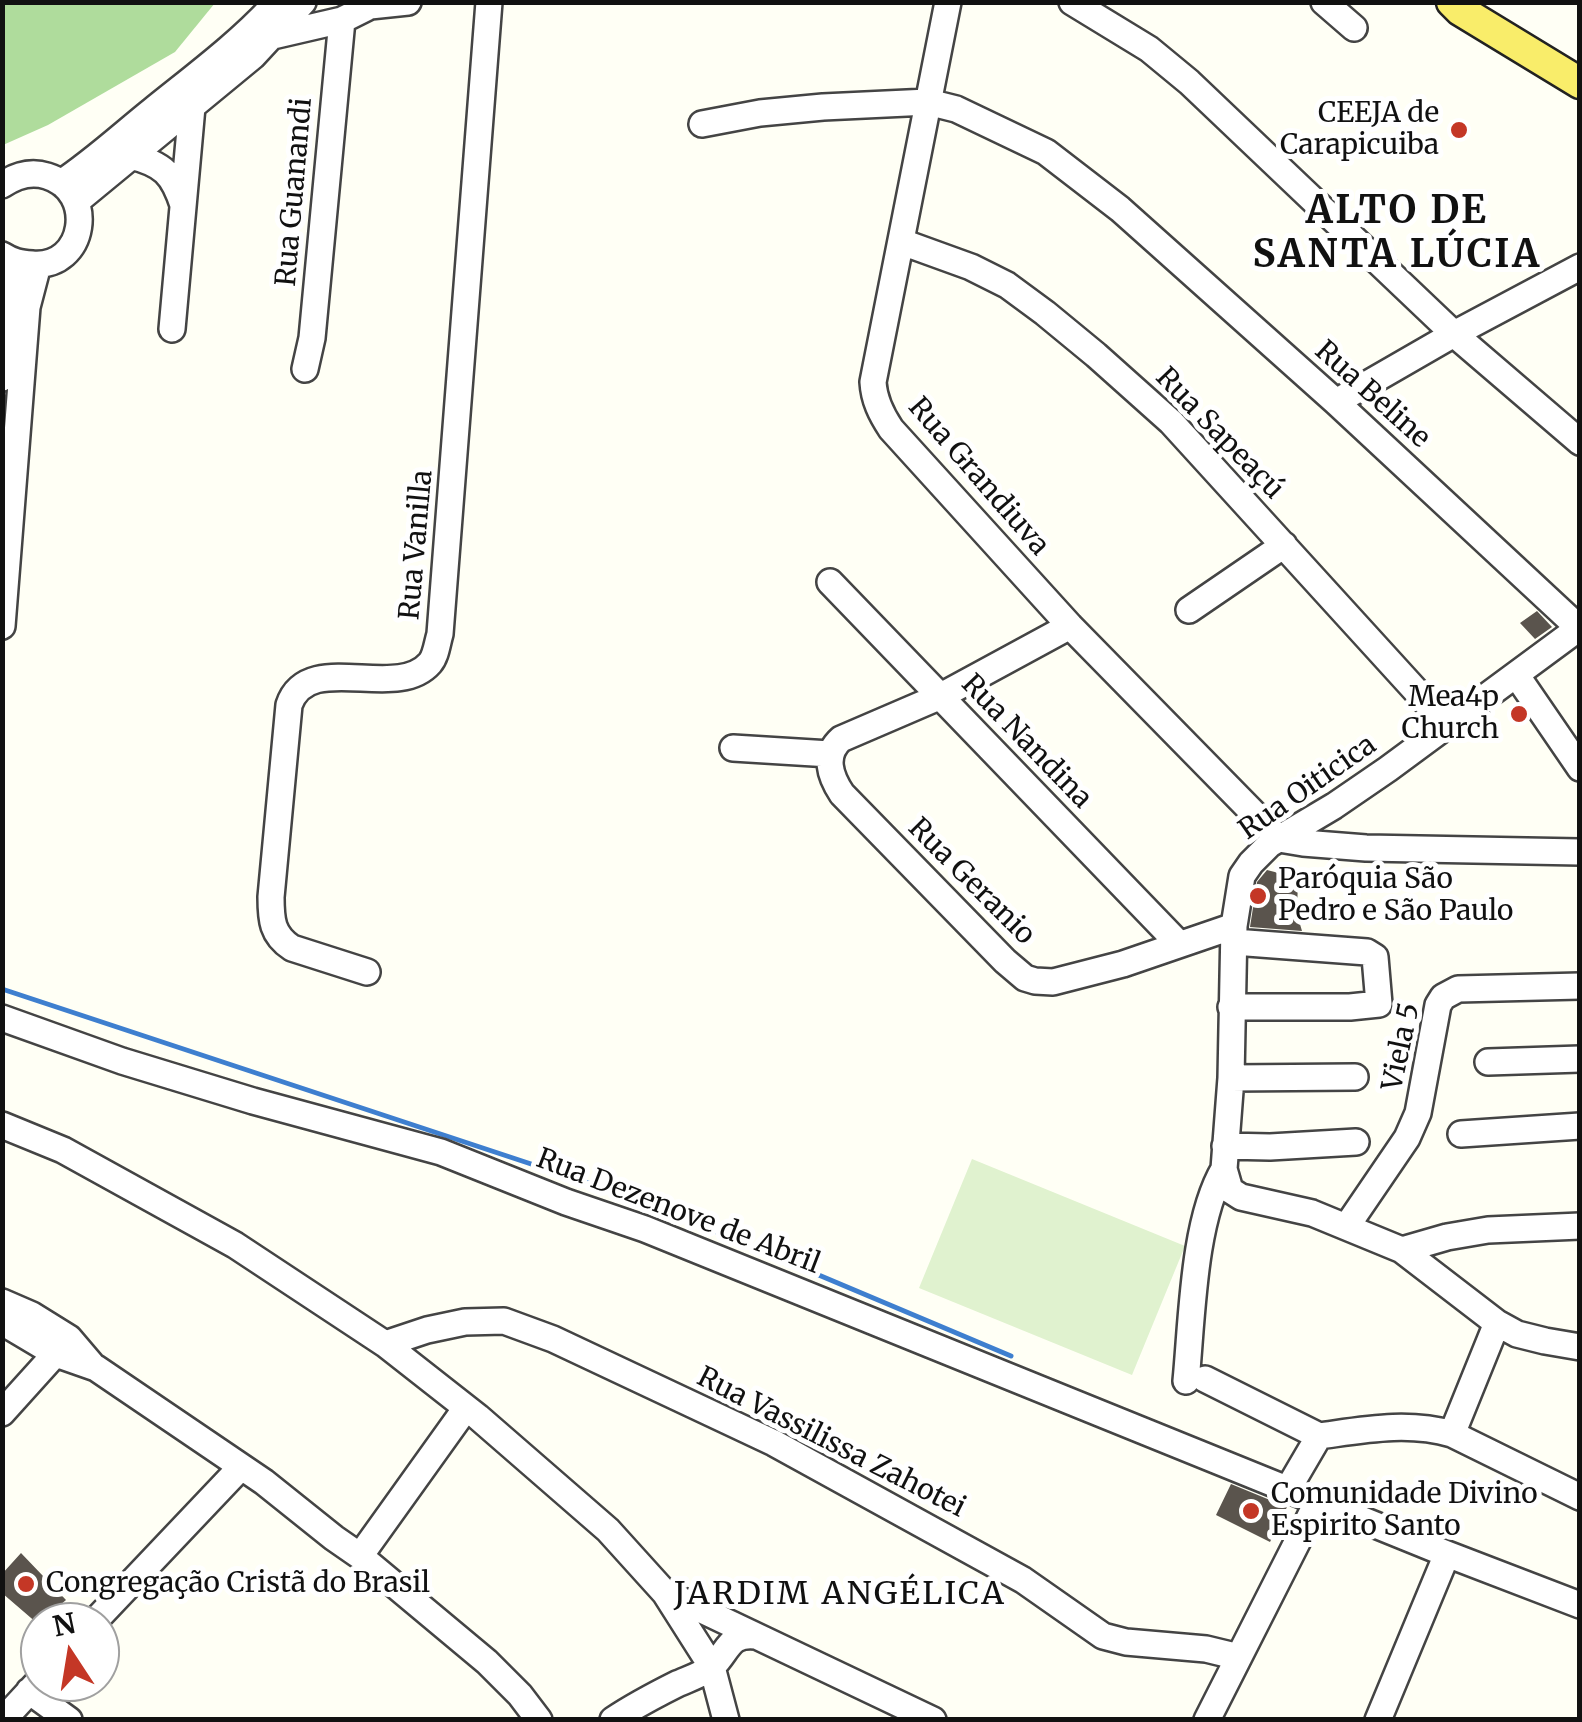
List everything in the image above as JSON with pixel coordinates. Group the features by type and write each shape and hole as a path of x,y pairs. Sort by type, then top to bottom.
{"main road":[{"path":"1452,2 1579,82"}],"street":[{"path":"69,192 84,168 264,17 276,2"},
{"path":"69,192 131,156 192,107 253,56 303,2"},
{"path":"273,36 342,20 369,4 408,2"},
{"name":"Rua Vanilla","path":"367,972 292,948 274,930 271,897 290,704 298,688 322,678 392,678 422,670 433,661 440,634 490,2"},
{"name":"Rua Grandiuva","path":"948,2 873,382 878,405 891,429 1070,626 1279,839"},
{"path":"1072,2 1149,49 1233,122 1454,334 1580,442"},
{"path":"1324,2 1354,28"},
{"name":"Rua Guanandi","path":"305,369 312,338 342,20"},
{"path":"702,124 807,108 928,102"},
{"name":"Rua Beline","path":"928,102 956,109 1046,152 1120,209 1580,628"},
{"path":"172,329 192,107"},
{"path":"131,156 165,170 183,205"},
{"path":"2,186 19,176 48,176 69,192 80,221 70,248 60,258 45,265 18,261"},
{"name":"Rua Sapeaçú","path":"902,242 971,266 1007,285 1046,313 1171,422 1448,726"},
{"path":"2,378 5,323 18,261"},
{"path":"2,626 26,307 18,261"},
{"path":"1336,402 1580,267"},
{"path":"1189,610 1284,545"},
{"name":"Rua Nandina","path":"830,582 1179,944"},
{"path":"733,748 830,754 834,745 852,732 941,696 1070,626"},
{"name":"Rua Oiticica","path":"1318,1436 1195,1380 1200,1244 1224,1158 1234,934 1242,876 1258,855 1279,839 1334,806 1580,628"},
{"path":"1517,676 1580,768"},
{"name":"Rua Geranio","path":"830,754 832,776 842,794 1004,962 1025,978 1053,982 1179,944 1234,934"},
{"path":"1279,839 1366,848 1580,852"},
{"path":"1231,1008 1380,1004 1375,957 1367,952 1234,934"},
{"name":"Viela 5","path":"1347,1226 1407,1138 1418,1113 1435,1014 1443,998 1458,990 1580,986"},
{"name":"Rua Dezenove de Abril","path":"2,1018 234,1095 471,1162 1580,1605"},
{"path":"1488,1062 1580,1059"},
{"path":"1230,1078 1355,1078"},
{"path":"2,1125 62,1150 235,1245 385,1344 513,1446 608,1530 665,1592 712,1667 726,1720"},
{"path":"1461,1134 1580,1126"},
{"path":"1356,1142 1270,1147 1224,1158 1230,1190 1241,1197 1312,1213 1402,1250 1517,1334 1580,1346"},
{"path":"1402,1250 1488,1230 1580,1226"},
{"path":"2,1302 32,1315 63,1346 264,1482 360,1556 487,1662 533,1717"},
{"name":"Rua Vassilissa Zahotei","path":"385,1344 465,1322 504,1321 554,1339 774,1443 1023,1580 1103,1636 1239,1657"},
{"path":"2,1322 63,1346"},
{"path":"1452,1434 1497,1323"},
{"path":"2,1413 63,1346"},
{"path":"360,1556 466,1408"},
{"path":"1288,1489 1318,1436 1402,1426 1452,1434 1580,1497"},
{"path":"113,1602 240,1467"},
{"path":"1207,1720 1318,1500"},
{"path":"1378,1720 1447,1554"},
{"path":"665,1592 932,1720"},
{"path":"613,1720 712,1667 736,1639 756,1636"},
{"path":"3,1720 20,1701"},
{"path":"52,1702 69,1720"}],"green space":[{"path":"3,2 215,3 175,52 48,125 3,145"},
{"path":"972,1159 1185,1246 1132,1375 919,1288"}],"building":[{"path":"1537,611 1552,627 1535,639 1520,623"},
{"name":"Paróquia São Pedro e São Paulo","path":"1267,870 1298,878 1297,914 1302,931 1250,927 1257,882"},
{"name":"Comunidade Divino Espirito Santo","path":"1231,1484 1287,1507 1270,1542 1216,1515"},
{"name":"Congregação Cristã do Brasil","path":"21,1553 66,1600 20,1602 20,1608 2,1593 2,1574"}],"waterway":[{"path":"2,989 643,1201 1011,1356"}],"place":[{"name":"CEEJA de Carapicuiba","path":"1459,130"},
{"name":"Mea4p Church","path":"1519,714"},
{"name":"Paróquia São Pedro e São Paulo","path":"1258,896"},
{"name":"Comunidade Divino Espirito Santo","path":"1251,1511"},
{"name":"Congregação Cristã do Brasil","path":"26,1584"}],"district":[{"name":"ALTO DE SANTA LÚCIA","path":"1397,234"},
{"name":"JARDIM ANGÉLICA","path":"840,1595"}]}
